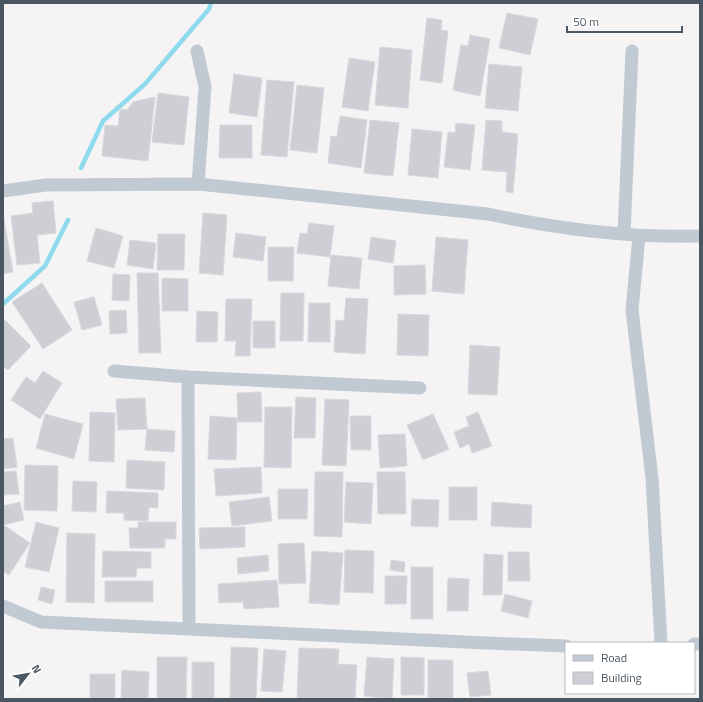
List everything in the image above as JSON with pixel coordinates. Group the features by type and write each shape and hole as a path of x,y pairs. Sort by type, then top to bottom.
{"street":[{"path":"197,51 205,88 198,184"},
{"path":"624,234 632,51"},
{"path":"3,191 46,186 198,184 488,214 525,222 601,233 639,236 700,236"},
{"path":"639,236 632,310 652,478 661,642"},
{"path":"114,371 188,377 420,388"},
{"path":"188,377 189,629"},
{"path":"3,606 41,622 565,646"}],"building":[{"path":"507,13 538,19 530,55 499,48"},
{"path":"427,18 442,20 441,30 448,31 442,83 420,80"},
{"path":"470,35 490,39 480,96 453,90 461,45 468,46"},
{"path":"380,47 412,50 408,108 375,105"},
{"path":"349,58 375,62 368,111 342,107"},
{"path":"489,64 522,67 518,111 485,108"},
{"path":"234,74 262,78 257,117 229,113"},
{"path":"267,80 294,82 287,157 261,155"},
{"path":"297,85 324,88 317,153 290,150"},
{"path":"158,93 189,97 184,145 152,142"},
{"path":"155,97 148,161 102,156 105,125 118,126 120,109 127,110 133,102"},
{"path":"340,116 367,120 361,168 328,163 331,136 337,137"},
{"path":"370,120 399,123 393,176 364,173"},
{"path":"486,120 502,121 502,132 518,134 513,193 506,192 507,172 482,170"},
{"path":"456,123 475,125 470,170 444,167 448,132 455,133"},
{"path":"220,125 252,125 252,158 219,158"},
{"path":"412,129 442,132 438,178 408,175"},
{"path":"53,201 56,233 37,235 40,263 17,265 11,216 33,213 32,203"},
{"path":"203,213 227,215 223,275 199,273"},
{"path":"3,214 13,272 3,274"},
{"path":"309,223 334,226 330,257 297,253 300,233 307,234"},
{"path":"96,228 123,236 114,268 87,261"},
{"path":"236,233 266,237 263,261 233,257"},
{"path":"158,234 185,234 184,270 157,270"},
{"path":"371,237 396,241 393,263 368,259"},
{"path":"436,237 468,240 464,294 432,291"},
{"path":"130,240 156,243 153,269 127,265"},
{"path":"268,247 294,247 293,281 268,281"},
{"path":"331,255 362,258 359,289 328,286"},
{"path":"425,265 426,294 394,295 394,266"},
{"path":"137,273 158,273 161,353 139,353"},
{"path":"113,274 130,275 129,301 112,300"},
{"path":"162,278 188,279 188,311 162,311"},
{"path":"42,283 72,330 43,349 12,302"},
{"path":"281,293 304,293 303,341 280,341"},
{"path":"94,297 102,325 82,330 74,302"},
{"path":"346,298 368,299 365,354 334,352 336,320 344,321"},
{"path":"226,299 252,299 250,356 235,356 236,341 225,341"},
{"path":"309,303 330,303 330,342 308,342"},
{"path":"126,310 127,333 110,334 109,311"},
{"path":"197,311 218,312 217,342 196,342"},
{"path":"398,314 429,315 428,356 397,355"},
{"path":"3,318 31,346 8,370 3,366"},
{"path":"253,321 275,321 275,348 253,348"},
{"path":"470,345 500,347 497,395 468,394"},
{"path":"43,371 62,383 40,419 11,400 26,377 35,383"},
{"path":"261,392 262,422 238,422 237,393"},
{"path":"296,397 316,398 315,438 294,438"},
{"path":"145,398 147,429 118,430 116,399"},
{"path":"325,399 349,400 346,466 322,465"},
{"path":"265,407 292,407 291,468 264,467"},
{"path":"90,412 115,413 114,462 89,461"},
{"path":"478,412 492,446 472,453 469,444 460,448 454,432 469,426 466,417"},
{"path":"45,414 83,424 74,459 36,448"},
{"path":"433,414 449,449 423,460 407,425"},
{"path":"210,416 237,418 236,460 208,459"},
{"path":"350,416 371,416 371,450 351,450"},
{"path":"147,429 175,431 174,452 145,450"},
{"path":"405,434 407,466 380,468 378,435"},
{"path":"13,438 17,467 3,469 3,439"},
{"path":"127,460 165,462 164,490 126,488"},
{"path":"25,465 58,466 57,511 24,510"},
{"path":"261,467 262,493 216,496 214,469"},
{"path":"16,471 19,494 3,495 3,472"},
{"path":"315,472 343,472 342,537 314,536"},
{"path":"377,472 405,472 406,514 378,514"},
{"path":"73,481 97,482 96,512 72,511"},
{"path":"346,482 373,483 371,524 344,522"},
{"path":"449,487 477,487 477,520 449,520"},
{"path":"278,489 308,489 307,519 278,519"},
{"path":"107,491 158,493 158,508 149,507 148,521 124,520 124,513 106,513"},
{"path":"269,497 272,521 232,526 229,502"},
{"path":"412,499 439,500 438,527 411,526"},
{"path":"20,502 24,520 3,525 3,506"},
{"path":"492,502 532,505 531,528 491,526"},
{"path":"36,522 59,528 49,572 25,567"},
{"path":"138,522 176,522 176,539 165,539 165,548 130,548 129,528 138,528"},
{"path":"5,526 30,543 9,575 3,571 3,528"},
{"path":"245,527 245,547 200,549 199,528"},
{"path":"67,533 95,534 94,603 66,602"},
{"path":"304,543 306,583 279,584 278,544"},
{"path":"345,550 374,551 373,593 344,592"},
{"path":"103,551 151,552 151,568 137,568 136,577 102,577"},
{"path":"312,551 343,553 339,605 309,603"},
{"path":"508,552 529,552 530,581 508,581"},
{"path":"484,554 503,555 502,595 483,595"},
{"path":"268,555 269,571 238,574 237,558"},
{"path":"391,560 405,562 404,572 390,570"},
{"path":"411,567 433,567 433,619 411,619"},
{"path":"385,576 407,576 406,604 385,604"},
{"path":"448,578 469,579 468,611 447,611"},
{"path":"277,580 279,607 244,609 243,602 219,603 218,584"},
{"path":"105,581 153,581 153,602 105,602"},
{"path":"41,587 55,590 52,604 38,600"},
{"path":"505,594 532,601 528,618 501,611"},
{"path":"231,647 258,648 256,699 230,699"},
{"path":"299,648 339,649 338,664 357,665 355,699 297,699"},
{"path":"264,649 286,651 282,692 261,691"},
{"path":"157,657 187,657 186,699 157,699"},
{"path":"367,657 394,659 392,699 364,696"},
{"path":"401,657 424,658 424,695 401,695"},
{"path":"428,660 453,660 453,699 428,699"},
{"path":"192,662 214,662 214,699 192,699"},
{"path":"122,670 149,672 148,699 121,699"},
{"path":"488,671 491,695 470,697 467,673"},
{"path":"90,674 115,674 115,699 90,699"}],"waterway":[{"path":"81,168 103,121 145,84 209,9 211,3"},
{"path":"3,304 45,266 68,220"}]}
